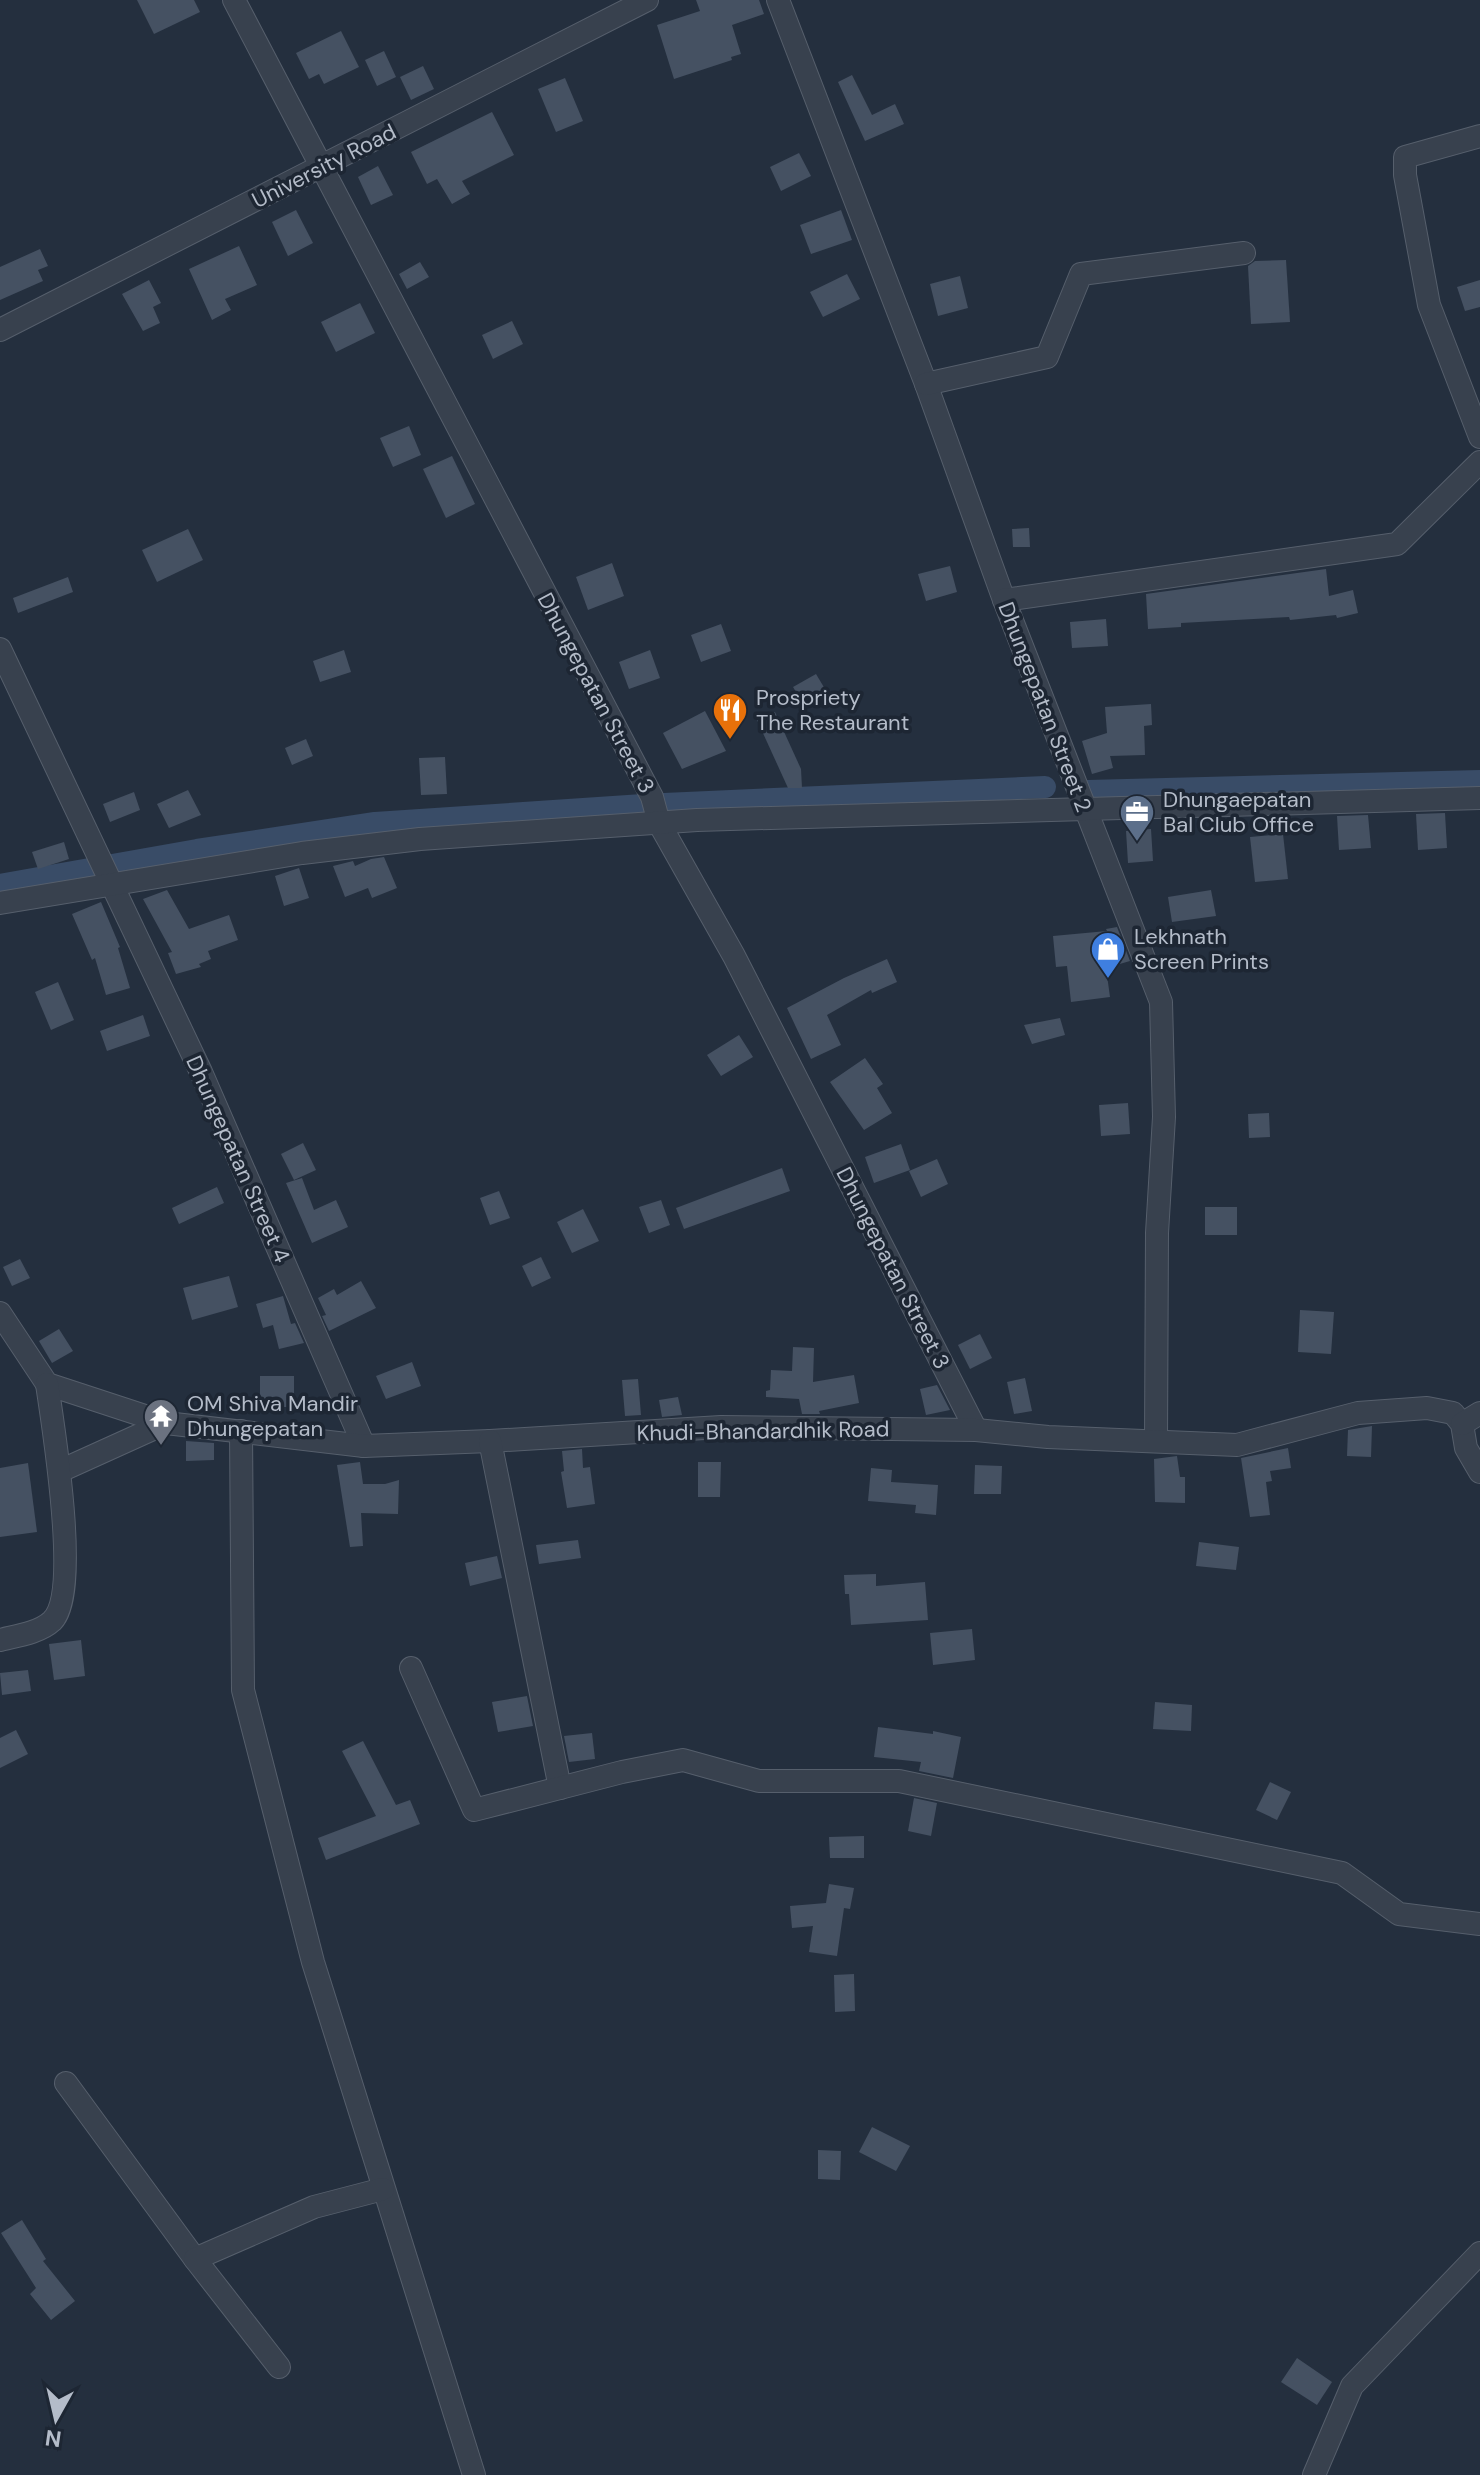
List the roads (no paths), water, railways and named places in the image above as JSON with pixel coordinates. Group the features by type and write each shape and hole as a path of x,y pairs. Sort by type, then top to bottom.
{"street":[{"name":"Dhungepatan Street 3","path":"234,0 652,797 659,823 734,956 976,1430"},
{"name":"University Road","path":"0,330 647,0"},
{"name":"Dhungepatan Street 2","path":"778,0 926,384 1004,600 1161,1002 1164,1117 1157,1233 1156,1441"},
{"path":"1480,136 1405,157 1405,175 1429,305 1480,437"},
{"path":"926,384 1047,357 1081,274 1244,253"},
{"path":"1004,600 1397,544 1480,462"},
{"name":"Dhungepatan Street 4","path":"0,649 201,1072 364,1446"},
{"path":"0,903 105,872 405,841 659,823 1480,798"},
{"path":"0,1313 47,1384 65,1531 62,1603 52,1621 26,1634 0,1640"},
{"name":"Khudi-Bhandardhik Road","path":"47,1384 166,1423 364,1446 721,1427 976,1430 1048,1437 1237,1445 1358,1413 1427,1408 1471,1418 1466,1448 1480,1472"},
{"path":"60,1471 166,1423"},
{"path":"241,1431 243,1690 313,1962 474,2475"},
{"path":"490,1441 560,1788"},
{"path":"411,1668 474,1810 683,1760 759,1781 899,1781 1342,1873 1399,1914 1480,1924"},
{"path":"66,2083 279,2367"},
{"path":"195,2259 314,2207 383,2189"},
{"path":"1314,2475 1352,2386 1480,2253"}],"waterway":[{"path":"1088,791 1480,781"},
{"path":"664,804 1045,787"},
{"path":"0,885 375,823 643,805"}],"place":[{"name":"Prospriety The Restaurant","path":"730,741"},
{"name":"Dhungaepatan Bal Club Office","path":"1137,843"},
{"name":"Lekhnath Screen Prints","path":"1108,980"},
{"name":"OM Shiva Mandir Dhungepatan","path":"161,1447"}]}
